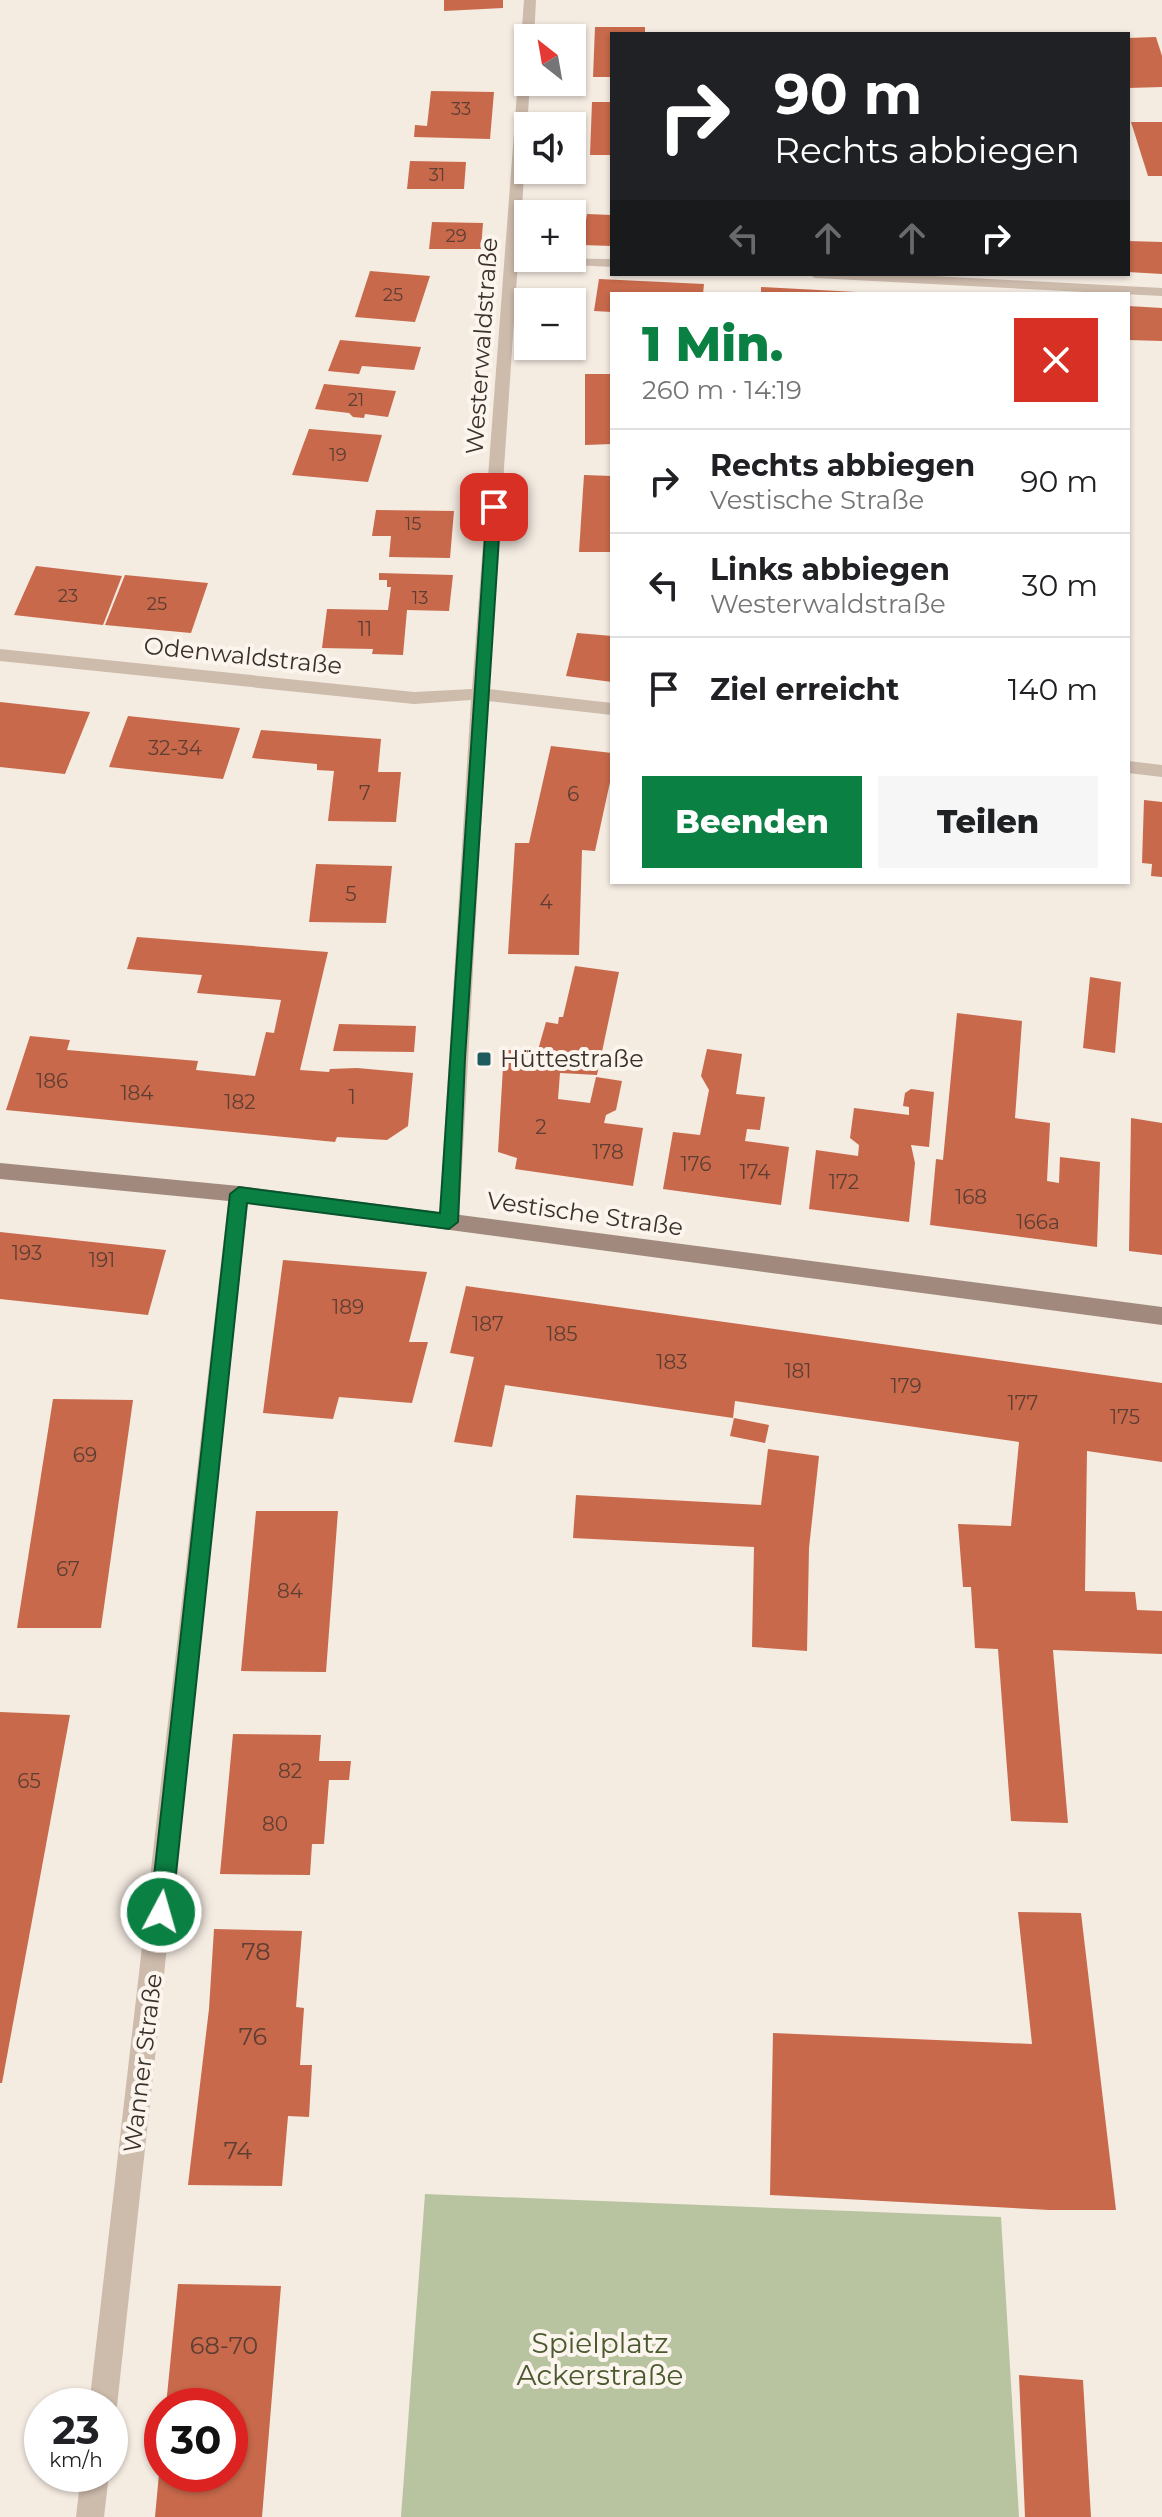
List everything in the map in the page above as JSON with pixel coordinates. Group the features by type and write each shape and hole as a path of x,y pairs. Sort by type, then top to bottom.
{"street":[{"name":"Westerwaldstraße","path":"449,1222 480,694 530,0"},
{"path":"513,258 610,263"},
{"path":"854,276 1162,292"},
{"name":"Odenwaldstraße","path":"0,655 414,698 480,694"},
{"path":"480,694 610,709"},
{"path":"1130,767 1162,771"},
{"name":"Vestische Straße","path":"0,1171 239,1194 1162,1316"},
{"name":"Wanner Straße","path":"105,2388 239,1194"},
{"path":"90,2517 93,2492"}],"green space":[{"name":"Spielplatz Ackerstraße","path":"425,2194 1001,2217 1019,2517 401,2517"}],"building":[{"path":"444,0 503,0 503,8 444,11"},
{"path":"595,27 645,27 645,32 610,32 610,77 593,77"},
{"path":"1156,37 1162,56 1162,87 1130,88 1130,38"},
{"path":"431,91 494,92 490,139 414,137 415,125 427,126"},
{"path":"592,102 610,102 610,155 590,155"},
{"path":"1131,122 1162,122 1162,176 1148,176"},
{"path":"410,161 466,162 464,189 407,189"},
{"path":"587,214 610,215 610,246 586,245"},
{"path":"432,222 483,223 481,249 429,249"},
{"path":"1130,241 1162,242 1162,274 1130,272"},
{"path":"370,271 430,276 415,322 355,317"},
{"path":"599,279 704,284 703,292 610,292 610,312 594,311"},
{"path":"761,287 856,292 761,292"},
{"path":"1130,306 1162,308 1162,341 1130,340"},
{"path":"340,340 421,347 414,370 362,366 359,374 328,371"},
{"path":"585,374 610,374 610,444 585,445"},
{"path":"324,384 396,391 388,417 365,414 364,418 353,417 349,413 315,409"},
{"path":"309,429 382,435 368,482 292,475"},
{"path":"584,475 610,476 610,552 579,552"},
{"path":"376,510 454,511 450,558 389,557 391,536 372,536"},
{"path":"36,566 122,576 103,625 14,615"},
{"path":"379,573 453,575 449,611 407,610 403,655 372,654 373,649 322,648 327,609 388,610 391,587 387,587 387,580 379,580"},
{"path":"125,575 208,583 191,633 105,625"},
{"path":"577,633 610,636 610,682 566,676"},
{"path":"0,702 90,712 65,774 0,767"},
{"path":"128,716 240,728 223,779 109,767"},
{"path":"261,730 381,739 378,772 401,772 396,822 328,821 334,771 317,770 317,764 252,758"},
{"path":"551,746 610,753 610,782 595,851 582,850 579,955 508,954 515,843 529,843"},
{"path":"1144,800 1162,802 1162,877 1151,876 1152,864 1142,863"},
{"path":"316,864 392,866 386,923 309,922"},
{"path":"137,937 328,952 300,1070 329,1072 330,1069 357,1068 413,1073 408,1126 387,1140 337,1137 335,1142 6,1110 30,1036 70,1040 67,1050 198,1061 196,1070 255,1076 266,1032 274,1033 281,1000 197,993 202,975 127,969"},
{"path":"575,966 619,972 597,1075 560,1073 558,1099 590,1103 596,1077 622,1081 616,1110 606,1115 604,1123 643,1128 633,1186 515,1169 517,1158 498,1152 504,1050 538,1050 546,1022 558,1024 559,1017 563,1017"},
{"path":"1090,977 1121,982 1115,1053 1083,1048"},
{"path":"957,1013 1022,1021 1015,1118 1050,1123 1047,1181 1059,1183 1060,1157 1100,1162 1097,1247 930,1225 936,1159 943,1160"},
{"path":"339,1024 416,1026 414,1052 333,1051"},
{"path":"707,1049 742,1054 736,1094 765,1097 760,1130 747,1129 745,1141 789,1147 781,1205 663,1189 673,1132 700,1135 709,1090 701,1076"},
{"path":"911,1089 934,1092 929,1147 911,1145 915,1163 909,1222 809,1209 816,1150 858,1156 859,1145 850,1138 854,1108 909,1115 909,1107 903,1106 905,1093"},
{"path":"1131,1118 1162,1123 1162,1255 1129,1251"},
{"path":"0,1232 166,1250 148,1315 0,1299"},
{"path":"283,1260 427,1272 409,1342 428,1342 412,1403 339,1397 333,1419 263,1413"},
{"path":"466,1286 1162,1383 1162,1462 1087,1451 1085,1591 1135,1592 1137,1610 1162,1611 1162,1654 1053,1650 1068,1823 1011,1821 998,1649 975,1648 971,1587 963,1587 958,1524 1011,1526 1019,1442 735,1401 733,1418 505,1385 492,1447 454,1442 474,1357 450,1353"},
{"path":"53,1399 133,1400 101,1628 17,1628"},
{"path":"734,1418 769,1425 765,1443 730,1436"},
{"path":"768,1449 819,1456 809,1548 807,1651 752,1647 754,1547 573,1538 576,1495 761,1505"},
{"path":"256,1511 338,1511 326,1672 241,1671"},
{"path":"0,1712 70,1715 2,2083 0,2083"},
{"path":"233,1734 321,1735 319,1761 351,1761 349,1780 329,1780 324,1844 312,1844 310,1875 220,1874"},
{"path":"1018,1912 1081,1913 1116,2210 1049,2210 770,2195 773,2033 1032,2044"},
{"path":"214,1929 302,1931 296,2007 304,2008 300,2065 312,2065 309,2117 288,2116 282,2186 188,2185 209,2009"},
{"path":"178,2284 281,2286 262,2517 155,2517 157,2492 248,2492 248,2388 168,2388"},
{"path":"1019,2375 1083,2380 1091,2517 1025,2517"}],"place":[{"name":"Hüttestraße","path":"484,1059"}],"route":[{"path":"161,1912 239,1194 449,1222 494,507"}]}
